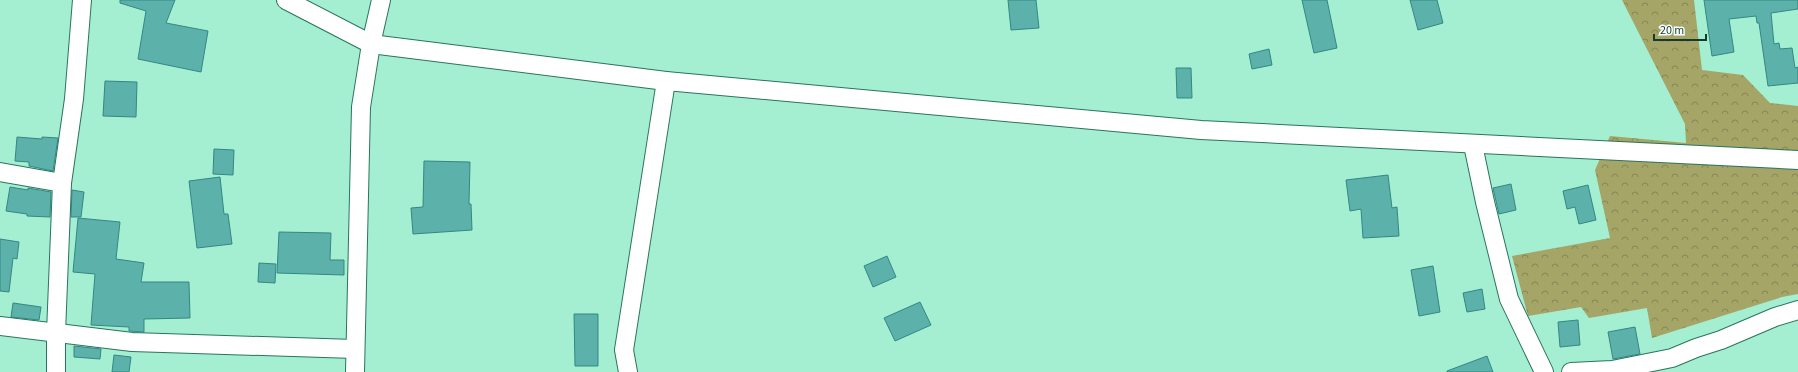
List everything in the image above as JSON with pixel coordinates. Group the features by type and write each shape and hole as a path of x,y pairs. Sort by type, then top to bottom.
{"street":[{"path":"56,372 56,333 62,183 74,99 82,0"},
{"path":"286,0 371,44 666,81 1201,130 1473,145 1798,160"},
{"path":"355,372 361,107 380,0"},
{"path":"628,372 624,350 666,81"},
{"path":"1473,145 1485,202 1510,299 1544,372"},
{"path":"0,172 62,183"},
{"path":"1571,372 1612,370 1672,358 1721,340 1776,317 1798,310"},
{"path":"0,326 132,342 355,349"}],"green space":[{"path":"1622,0 1694,0 1702,70 1743,75 1770,103 1798,106 1798,294 1782,297 1652,338 1647,308 1589,318 1581,307 1528,316 1512,256 1610,238 1595,170 1610,136 1686,143 1685,124"}],"building":[{"path":"120,0 175,0 166,23 208,31 201,72 138,59 146,11 120,3"},
{"path":"1008,0 1036,0 1039,28 1011,30"},
{"path":"1302,0 1327,0 1337,48 1314,53"},
{"path":"1410,0 1437,0 1443,23 1418,30"},
{"path":"1704,0 1798,0 1798,9 1771,13 1774,44 1779,43 1780,49 1792,48 1795,68 1798,67 1798,83 1768,86 1759,23 1757,23 1756,16 1729,19 1734,52 1712,56"},
{"path":"1269,49 1272,65 1252,69 1249,54"},
{"path":"1176,68 1191,68 1192,98 1177,98"},
{"path":"105,81 137,82 136,117 103,116"},
{"path":"17,137 42,139 42,137 58,138 53,171 29,166 29,162 15,161"},
{"path":"214,149 234,150 233,175 213,174"},
{"path":"424,161 470,162 469,204 471,204 472,230 413,234 411,208 423,207"},
{"path":"1388,175 1392,208 1397,207 1399,236 1363,238 1361,209 1350,211 1346,180"},
{"path":"220,177 224,214 228,214 232,244 197,248 189,181"},
{"path":"1511,184 1516,210 1499,214 1493,188"},
{"path":"1588,185 1596,220 1579,224 1575,207 1567,209 1563,191"},
{"path":"10,187 51,192 50,217 27,216 27,214 6,211"},
{"path":"72,190 84,192 81,217 71,217"},
{"path":"78,218 120,222 116,259 144,263 141,282 189,282 190,318 144,319 144,332 129,331 129,327 91,325 95,274 73,272"},
{"path":"279,232 331,233 330,260 344,260 344,275 277,273"},
{"path":"0,239 19,242 17,259 13,258 9,292 0,291"},
{"path":"887,256 896,277 873,287 864,266"},
{"path":"259,263 276,264 275,283 258,282"},
{"path":"1433,266 1440,312 1419,316 1411,270"},
{"path":"1482,289 1485,309 1467,312 1463,293"},
{"path":"920,302 931,325 895,341 884,318"},
{"path":"13,303 41,307 39,320 11,317"},
{"path":"574,314 598,314 598,366 575,366"},
{"path":"1578,320 1580,345 1560,347 1558,322"},
{"path":"1635,327 1640,354 1613,359 1608,332"},
{"path":"74,346 101,349 100,359 74,357"},
{"path":"114,355 131,357 129,372 112,372"},
{"path":"1487,356 1493,372 1447,372 1447,371"}]}
